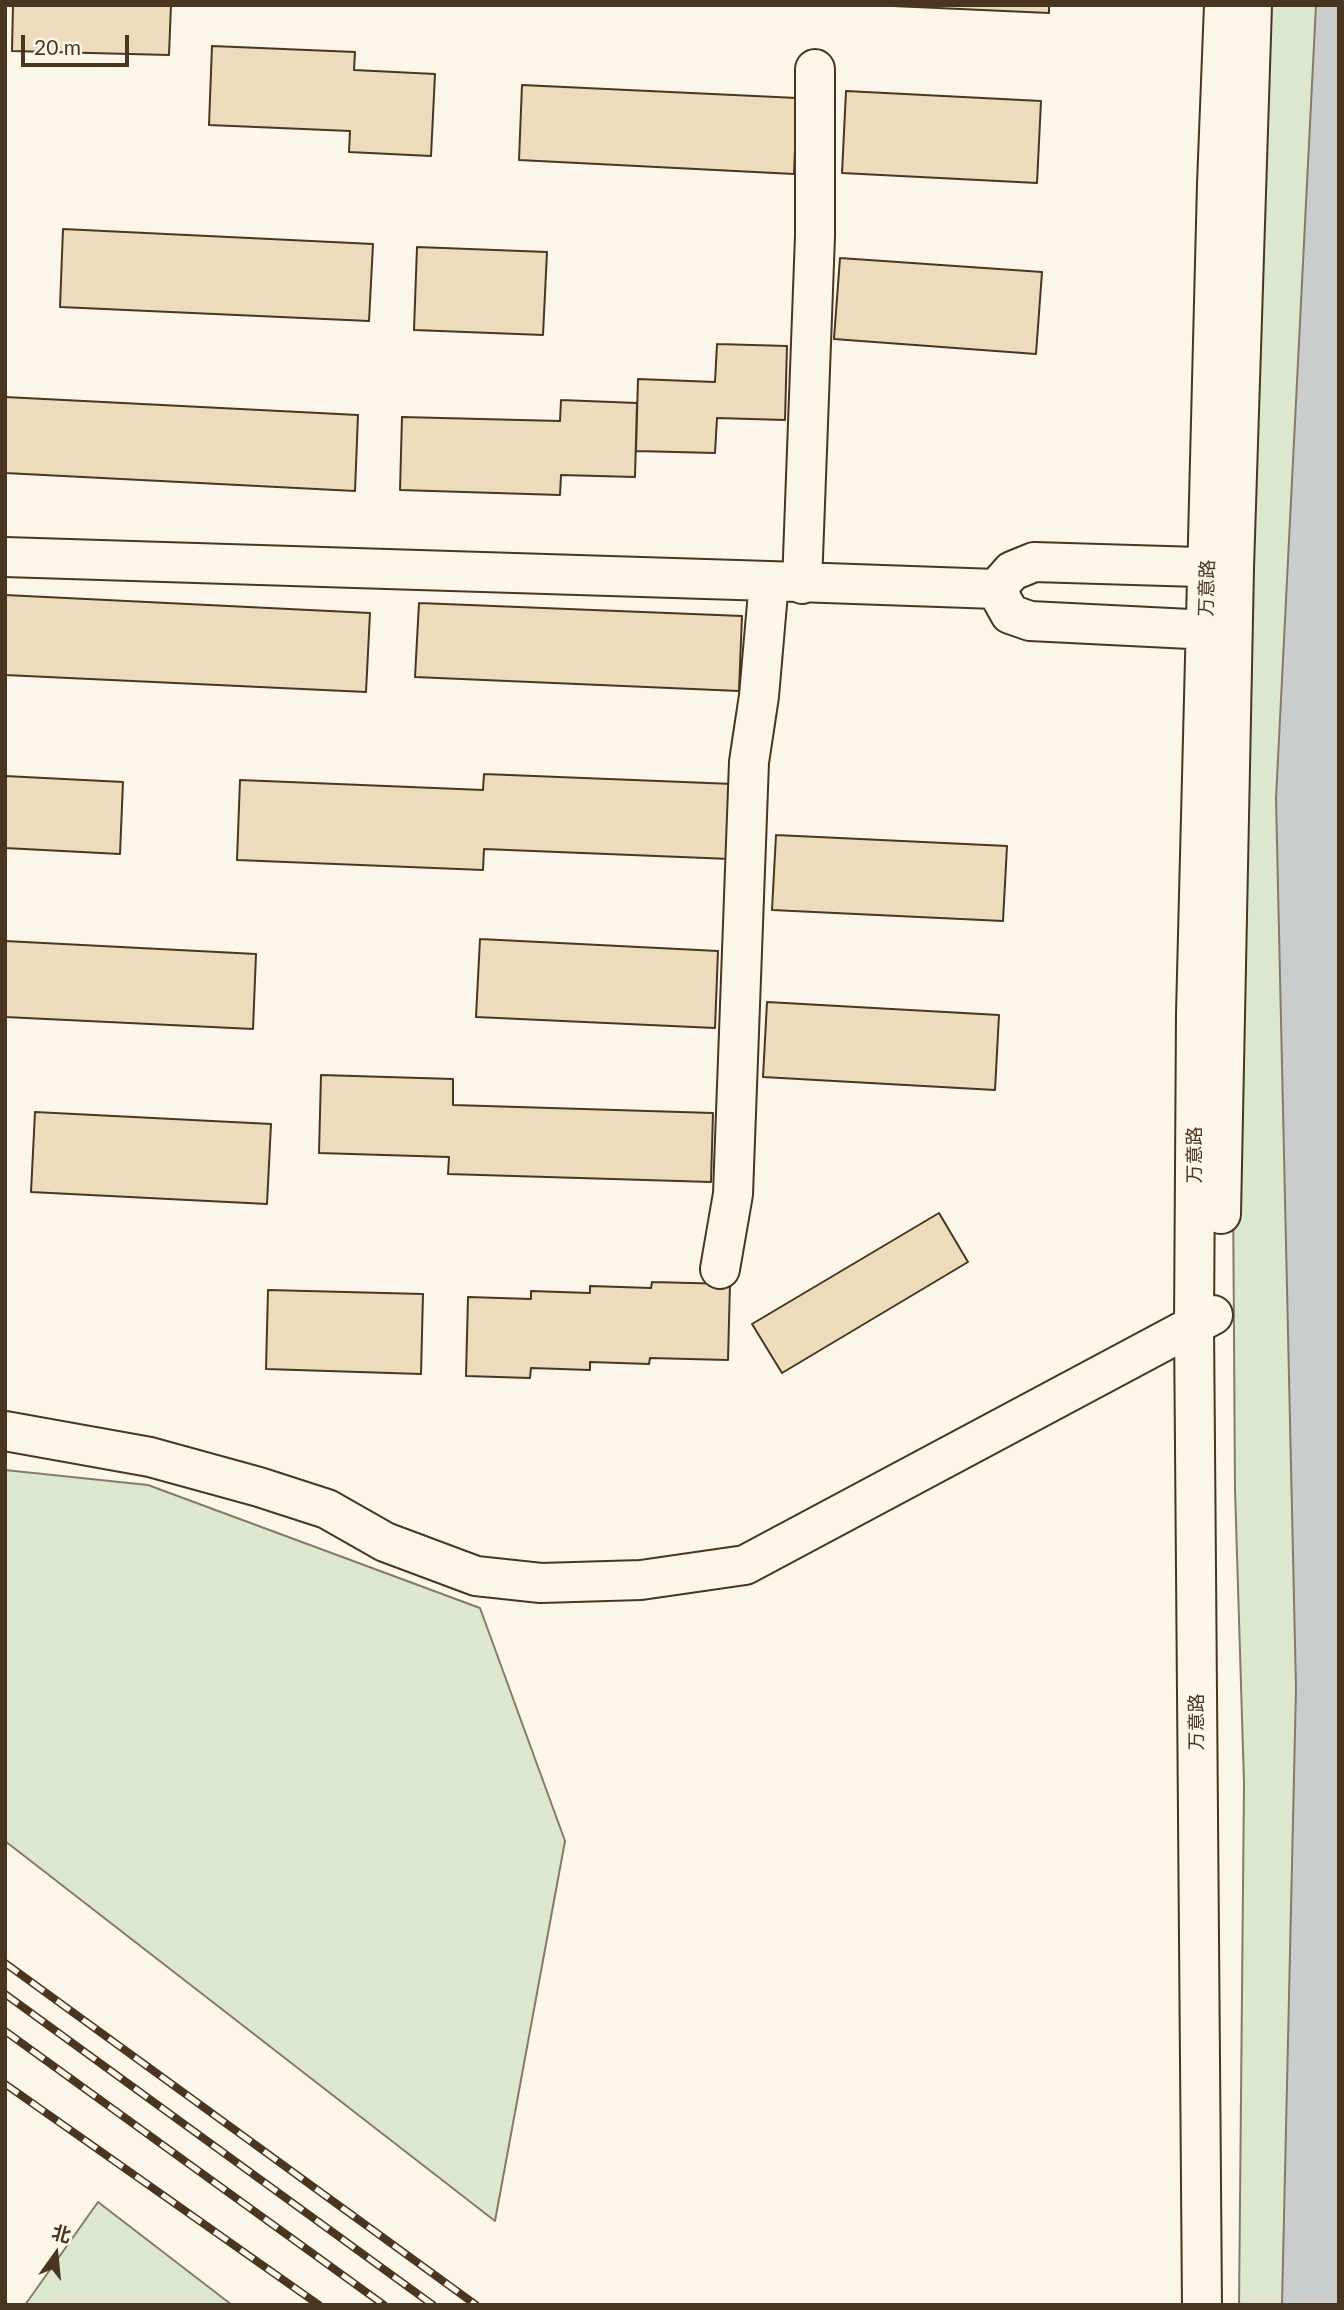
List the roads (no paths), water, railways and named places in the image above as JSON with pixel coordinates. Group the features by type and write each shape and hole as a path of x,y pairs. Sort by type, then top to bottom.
{"street":[{"name":"万意路","path":"1221,568 1217,184 1224,5"},
{"name":"万意路","path":"1202,2305 1207,1319 1219,631 1252,5"},
{"path":"720,1269 733,1194 749,762 759,696 785,582 815,236 815,69"},
{"path":"5,557 996,589"},
{"path":"996,589 1012,571 1034,562 1221,568"},
{"path":"996,589 1010,614 1030,621 1219,631"},
{"name":"万意路","path":"1207,1319 1222,2305"},
{"path":"5,1431 150,1457 270,1491 327,1509 385,1542 476,1576 541,1583 641,1580 745,1565 1207,1319"}],"railway":[{"path":"5,1963 476,2305"},
{"path":"5,1994 433,2305"},
{"path":"5,2031 384,2305"},
{"path":"5,2084 319,2305"}]}
